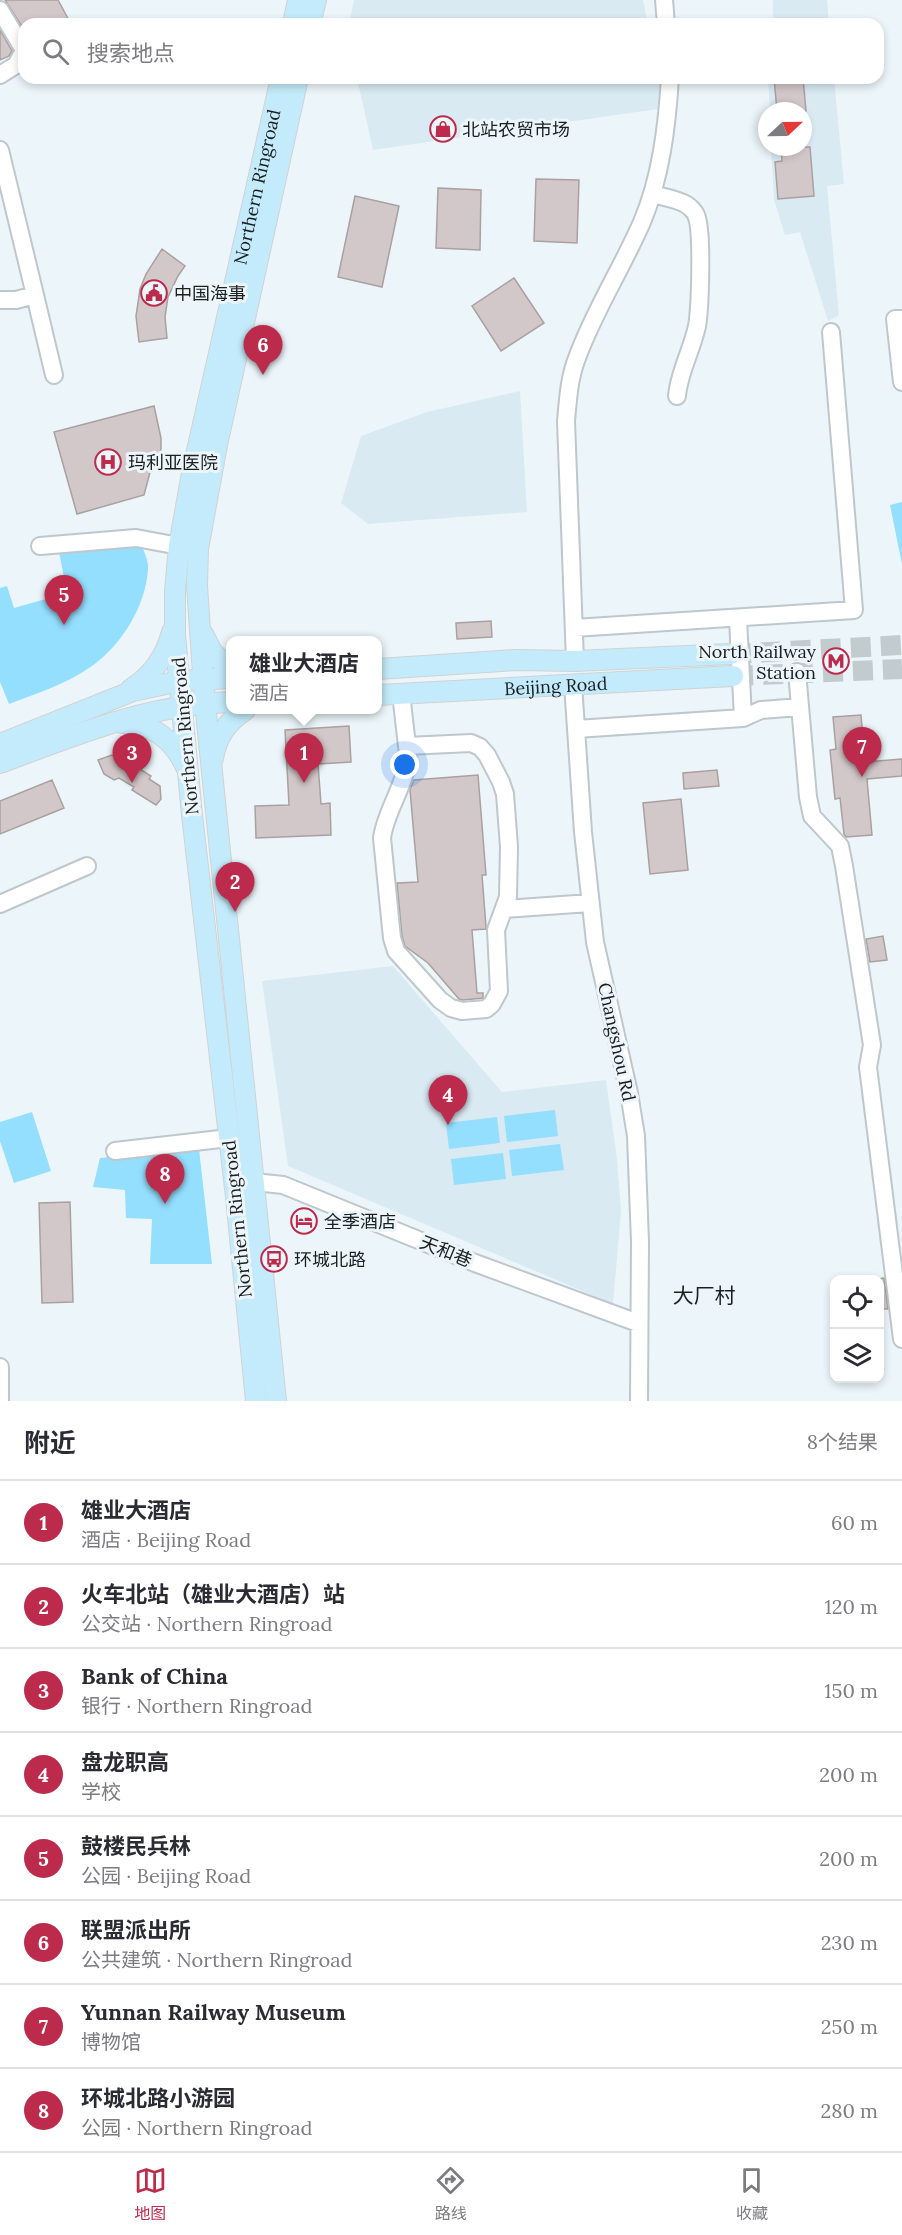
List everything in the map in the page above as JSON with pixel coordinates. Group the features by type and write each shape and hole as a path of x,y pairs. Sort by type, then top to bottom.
{"main road":[{"path":"294,18 298,0"},
{"path":"312,18 316,0"},
{"name":"Northern Ringroad","path":"256,1401 189,776 175,635 175,611 179,546 192,473 280,84"},
{"name":"Northern Ringroad","path":"276,1401 205,703 197,586 198,549 214,456 297,84"},
{"path":"112,699 134,687 159,662 170,639 175,611"},
{"path":"199,626 212,652 226,665"},
{"name":"Beijing Road","path":"382,669 516,660 575,661 731,654"},
{"name":"Beijing Road","path":"382,695 734,676"},
{"path":"0,744 112,699 158,684 226,678"},
{"path":"0,763 106,724 182,705 226,702"},
{"path":"212,766 215,747 224,729 241,714"},
{"path":"106,724 137,724 156,731 179,752 189,776"}],"street":[{"path":"664,0 666,18"},
{"path":"0,10 18,41"},
{"path":"0,75 18,62"},
{"path":"575,661 566,421 569,391 576,359 642,222 652,194 668,114 670,84"},
{"path":"0,150 54,375"},
{"path":"652,194 688,206 696,215 699,226 700,283 697,324 689,356 678,383 677,396"},
{"path":"0,300 16,300 35,295"},
{"path":"898,319 902,382"},
{"path":"574,628 854,610 831,332"},
{"path":"39,546 136,538 179,546"},
{"path":"738,619 744,718"},
{"path":"797,672 808,797 812,816 840,846 844,866 872,1045 868,1067 902,1339"},
{"name":"Changshou Rd","path":"573,684 583,832 595,942 629,1093 636,1136 640,1242 639,1401"},
{"path":"401,693 407,746 406,770 384,823 382,838 392,938 396,951 451,1008 462,1011 486,1009 492,1004 499,991 496,930 508,897 509,847 505,794 487,755 480,747 471,743 407,746"},
{"path":"576,729 744,718 761,710 800,707"},
{"path":"0,904 87,866"},
{"path":"505,909 590,903"},
{"path":"115,1151 229,1138"},
{"name":"天和巷","path":"255,1182 283,1185 475,1263 638,1323"},
{"path":"0,1367 0,1401"}],"shaded area":[{"path":"354,0 643,0 647,18 350,18"},
{"path":"773,0 827,0 828,18 773,18"},
{"name":"北站农贸市场","path":"358,84 660,84 665,108 373,150"},
{"path":"768,84 835,84 844,184 827,186 839,315 828,321 800,232 785,235 774,200 772,156 812,156 812,102 769,102"},
{"path":"520,391 527,512 368,524 341,503 361,436 427,412"},
{"path":"902,502 902,564 890,505"},
{"path":"141,543 148,566 143,596 131,623 113,647 92,666 72,678 9,704 0,682 0,588 7,586 14,608 67,593 59,552"},
{"path":"393,966 502,1092 606,1080 617,1159 621,1212 613,1304 288,1166 262,981"},
{"path":"555,1110 558,1136 507,1142 504,1116"},
{"path":"32,1112 51,1171 14,1183 0,1141 0,1122"},
{"path":"497,1117 500,1143 449,1149 446,1123"},
{"path":"560,1144 564,1170 512,1176 509,1150"},
{"path":"199,1149 212,1264 150,1264 152,1219 126,1218 125,1190 93,1187 100,1158"},
{"path":"503,1153 506,1179 454,1185 451,1159"}],"building":[{"path":"5,0 58,0 68,18 18,18 18,20"},
{"path":"0,30 12,51 9,56 0,60"},
{"path":"775,84 804,84 805,102 776,102"},
{"path":"782,156 811,156 814,196 778,199 775,162 782,161"},
{"path":"536,179 579,180 577,243 534,241"},
{"path":"438,188 481,190 480,250 436,248"},
{"path":"355,196 399,206 382,287 338,277"},
{"name":"中国海事","path":"162,249 185,266 168,297 165,317 167,338 139,342 136,316 140,289 146,274"},
{"path":"514,278 544,323 501,351 472,306"},
{"name":"玛利亚医院","path":"154,406 161,449 157,460 152,465 144,495 77,514 54,432"},
{"path":"491,621 492,637 457,639 456,623"},
{"path":"861,715 865,762 902,759 902,776 867,779 872,835 846,837 840,798 835,799 830,750 836,749 833,717"},
{"path":"349,726 351,762 318,764 321,804 330,803 331,835 256,838 255,806 289,805 285,730"},
{"path":"112,755 151,776 149,779 160,786 161,799 156,805 132,790 134,787 119,778 114,780 104,774 98,760"},
{"path":"717,770 719,786 684,789 683,773"},
{"path":"478,775 486,875 482,875 486,929 472,930 477,993 483,993 483,998 463,1000 459,999 428,963 405,946 397,883 418,882 410,790 414,780"},
{"path":"52,780 64,808 0,834 0,801"},
{"path":"681,799 688,870 650,874 643,803"},
{"path":"883,936 887,960 870,962 866,939"},
{"path":"70,1202 73,1302 42,1303 39,1203"},
{"path":"884,1278 888,1309 884,1309"}],"tunnel":[{"path":"731,654 902,645"},
{"path":"733,676 902,669"}],"place":[{"name":"北站农贸市场","path":"443,129"},
{"name":"中国海事","path":"154,293"},
{"name":"联盟派出所","path":"263,375"},
{"name":"玛利亚医院","path":"108,462"},
{"name":"鼓楼民兵林","path":"64,625"},
{"name":"North Railway Station","path":"836,661"},
{"name":"Yunnan Railway Museum","path":"862,777"},
{"name":"Bank of China","path":"132,783"},
{"name":"雄业大酒店","path":"304,783"},
{"name":"火车北站（雄业大酒店）站","path":"235,912"},
{"name":"盘龙职高","path":"448,1125"},
{"name":"环城北路小游园","path":"165,1204"},
{"name":"全季酒店","path":"304,1221"},
{"name":"环城北路","path":"274,1259"}],"district":[{"name":"大厂村","path":"704,1295"}]}
